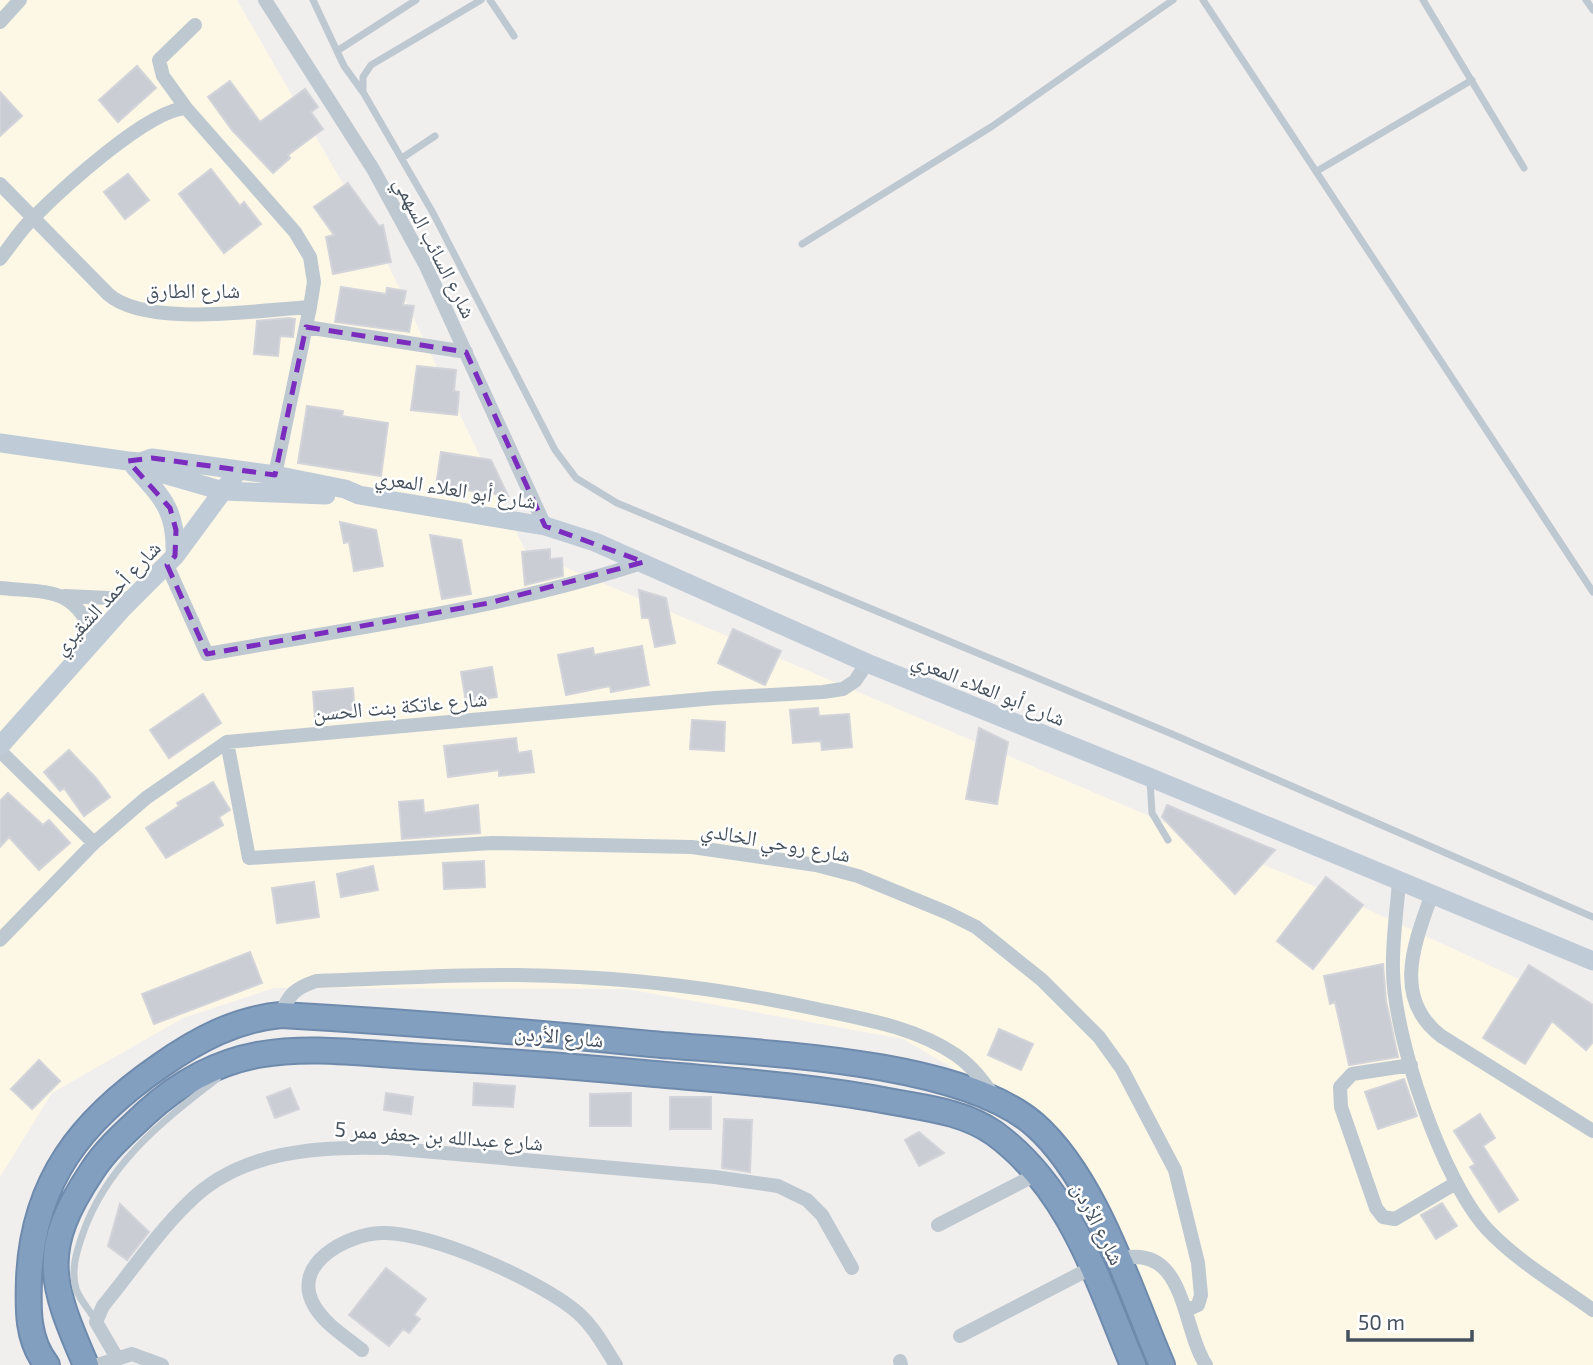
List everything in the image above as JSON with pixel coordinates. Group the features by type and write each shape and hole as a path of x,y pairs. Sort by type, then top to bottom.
{"highway":[{"name":"شارع الأردن","path":"47,1365 32,1337 28,1320 30,1253 43,1200 68,1151 108,1104 171,1058 238,1024 282,1015 559,1034 835,1061 906,1072 997,1100 1034,1124 1059,1151 1076,1175 1119,1259 1162,1365"},
{"path":"557,1064 559,1034"},
{"name":"شارع الأردن","path":"86,1365 61,1307 55,1276 62,1220 98,1162 161,1100 208,1069 247,1057 338,1049 557,1064 833,1090 959,1114 997,1136 1037,1174 1065,1211 1093,1267 1132,1365"}],"street":[{"path":"0,22 20,0"},
{"name":"شارع السائب السهمي","path":"265,0 373,169 425,266 545,526"},
{"path":"195,25 159,60 163,76 186,108 303,243 314,270 310,307 275,475"},
{"path":"0,259 32,218 137,129 167,110 186,108"},
{"name":"شارع الطارق","path":"0,184 108,294 128,308 175,314 310,307"},
{"path":"306,327 466,352"},
{"name":"شارع أبو العلاء المعري","path":"0,443 134,461 152,458 237,472 275,475 345,489 359,495"},
{"path":"134,461 170,508 176,530 171,561 208,654 501,601 572,586 644,562"},
{"name":"شارع أبو العلاء المعري","path":"134,461 150,470 223,491 359,495 545,526 644,562 867,663 1149,776 1593,961"},
{"name":"شارع أحمد الشقيري","path":"0,749 132,599 171,561 237,472"},
{"path":"0,588 65,596 132,599"},
{"path":"65,596 84,615 96,639"},
{"name":"شارع عاتكة بنت الحسن","path":"0,940 94,843 146,798 227,742 715,698 823,692 843,689 855,681 867,663"},
{"name":"شارع روحي الخالدي","path":"227,742 249,858 492,843 692,847 816,864 915,898 976,927 1076,1012 1122,1069 1147,1113 1175,1170 1196,1254 1202,1296 1198,1305 1187,1310"},
{"path":"0,749 94,843"},
{"path":"1399,881 1394,980 1411,1065 1441,1152 1471,1209 1504,1247 1593,1310"},
{"path":"1432,894 1421,925 1410,977 1412,999 1432,1028 1593,1131"},
{"path":"282,1015 288,996 299,987 316,981 517,975 631,982 783,1002 874,1020 932,1042 956,1055 977,1072 997,1100"},
{"path":"1394,980 1410,977"},
{"path":"1411,1065 1352,1074 1340,1087 1341,1107 1376,1208 1383,1217 1395,1220 1456,1183"},
{"name":"شارع عبدالله بن جعفر ممر 5","path":"96,1322 103,1306 187,1203 206,1187 261,1160 295,1151 340,1146 715,1177 778,1186 807,1200 822,1215 852,1268"},
{"path":"938,1225 1037,1174"},
{"path":"362,1350 325,1320 315,1308 307,1287 310,1272 338,1245 382,1233 400,1234 471,1256 549,1292 580,1314 616,1365"},
{"path":"1119,1259 1132,1256 1152,1259 1177,1287 1206,1365"},
{"path":"960,1336 1093,1267"},
{"path":"96,1322 117,1358"},
{"path":"98,1365 132,1354 162,1365"}],"lane":[{"path":"314,0 338,51 402,158 546,436 565,465 587,486 617,503 1172,734 1593,917"},
{"path":"338,51 416,0"},
{"path":"363,92 363,78 371,65 481,0"},
{"path":"490,0 514,36"},
{"path":"803,244 990,127 1173,0"},
{"path":"1203,0 1593,592"},
{"path":"1423,0 1524,168"},
{"path":"1586,0 1593,10"},
{"path":"1317,172 1472,80"},
{"path":"402,158 435,136"},
{"path":"1149,776 1152,814 1168,840"},
{"path":"96,1322 77,1290 74,1271 76,1252 91,1208 112,1176 153,1130 247,1057"}],"highlighted area":[{"path":"306,327 466,352 545,526 644,562 489,603 207,654 167,565 175,556 176,530 170,508 128,461 152,458 275,475"}],"shaded area":[{"path":"0,0 237,0 380,248 525,550 1356,904 1593,1013 1593,1365 1153,1365 1091,1205 983,1086 903,1039 627,989 274,988 183,1018 52,1093 0,1177"}],"building":[{"path":"137,66 156,88 118,122 99,100"},
{"path":"230,81 260,122 305,89 318,107 311,112 323,129 288,155 290,158 273,173 232,130 208,97"},
{"path":"0,92 22,116 0,136"},
{"path":"211,169 240,206 244,202 261,224 224,253 179,194"},
{"path":"128,174 149,200 125,219 104,192"},
{"path":"348,183 379,226 383,225 391,262 333,274 326,237 334,235 314,207"},
{"path":"341,287 386,294 387,288 406,291 403,305 414,306 409,332 335,322"},
{"path":"295,319 293,337 280,336 278,356 254,354 257,321"},
{"path":"417,366 456,370 454,391 459,392 457,415 411,410"},
{"path":"307,406 343,411 342,416 388,423 381,476 298,463"},
{"path":"441,452 491,460 508,496 436,486"},
{"path":"340,522 376,530 383,566 354,571 349,542 344,543"},
{"path":"430,535 461,540 471,594 442,599"},
{"path":"550,549 550,559 562,558 563,576 525,585 522,552"},
{"path":"639,590 666,598 675,643 655,647 649,618 642,618"},
{"path":"733,629 781,651 765,685 718,663"},
{"path":"642,646 649,685 611,692 610,686 566,695 558,655 593,648 594,655"},
{"path":"492,667 497,697 466,702 461,672"},
{"path":"353,688 355,715 315,718 313,692"},
{"path":"203,694 221,723 169,758 150,730"},
{"path":"818,708 819,716 849,714 852,747 822,750 821,741 793,743 790,710"},
{"path":"692,720 725,722 724,751 690,749"},
{"path":"979,728 1008,742 997,804 966,799"},
{"path":"516,738 518,753 531,751 534,772 499,776 499,770 448,777 444,746"},
{"path":"69,750 110,797 84,816 64,788 60,791 44,772"},
{"path":"213,782 230,810 219,817 223,825 166,858 146,828 179,806 177,803"},
{"path":"8,793 43,825 49,820 70,843 39,870 9,837 0,847 0,801"},
{"path":"423,800 424,813 478,805 480,833 402,839 399,802"},
{"path":"1167,805 1275,850 1235,894 1162,817"},
{"path":"484,861 485,887 444,889 443,863"},
{"path":"373,866 378,890 341,897 337,874"},
{"path":"1326,877 1363,905 1313,969 1277,941"},
{"path":"314,882 319,917 277,923 272,888"},
{"path":"250,952 262,983 154,1024 142,994"},
{"path":"1383,964 1386,1001 1398,1057 1349,1065 1335,1002 1330,1004 1324,976"},
{"path":"1529,965 1593,1005 1593,1042 1586,1050 1552,1021 1525,1064 1483,1038"},
{"path":"999,1029 1033,1044 1021,1070 988,1055"},
{"path":"39,1060 60,1081 32,1109 11,1089"},
{"path":"1404,1079 1417,1116 1378,1129 1365,1092"},
{"path":"474,1083 515,1086 513,1107 473,1105"},
{"path":"290,1088 299,1109 275,1118 267,1097"},
{"path":"386,1093 413,1097 411,1114 384,1110"},
{"path":"631,1093 631,1126 590,1126 590,1094"},
{"path":"670,1097 711,1097 711,1129 670,1129"},
{"path":"1480,1114 1495,1138 1483,1146 1518,1200 1499,1212 1470,1167 1475,1164 1454,1131"},
{"path":"724,1119 752,1120 750,1172 722,1168"},
{"path":"919,1132 944,1153 919,1166 905,1140"},
{"path":"1442,1203 1457,1226 1436,1239 1421,1215"},
{"path":"120,1204 149,1232 127,1260 108,1246"},
{"path":"386,1268 426,1299 414,1315 420,1319 409,1333 403,1329 389,1346 349,1315"}]}
